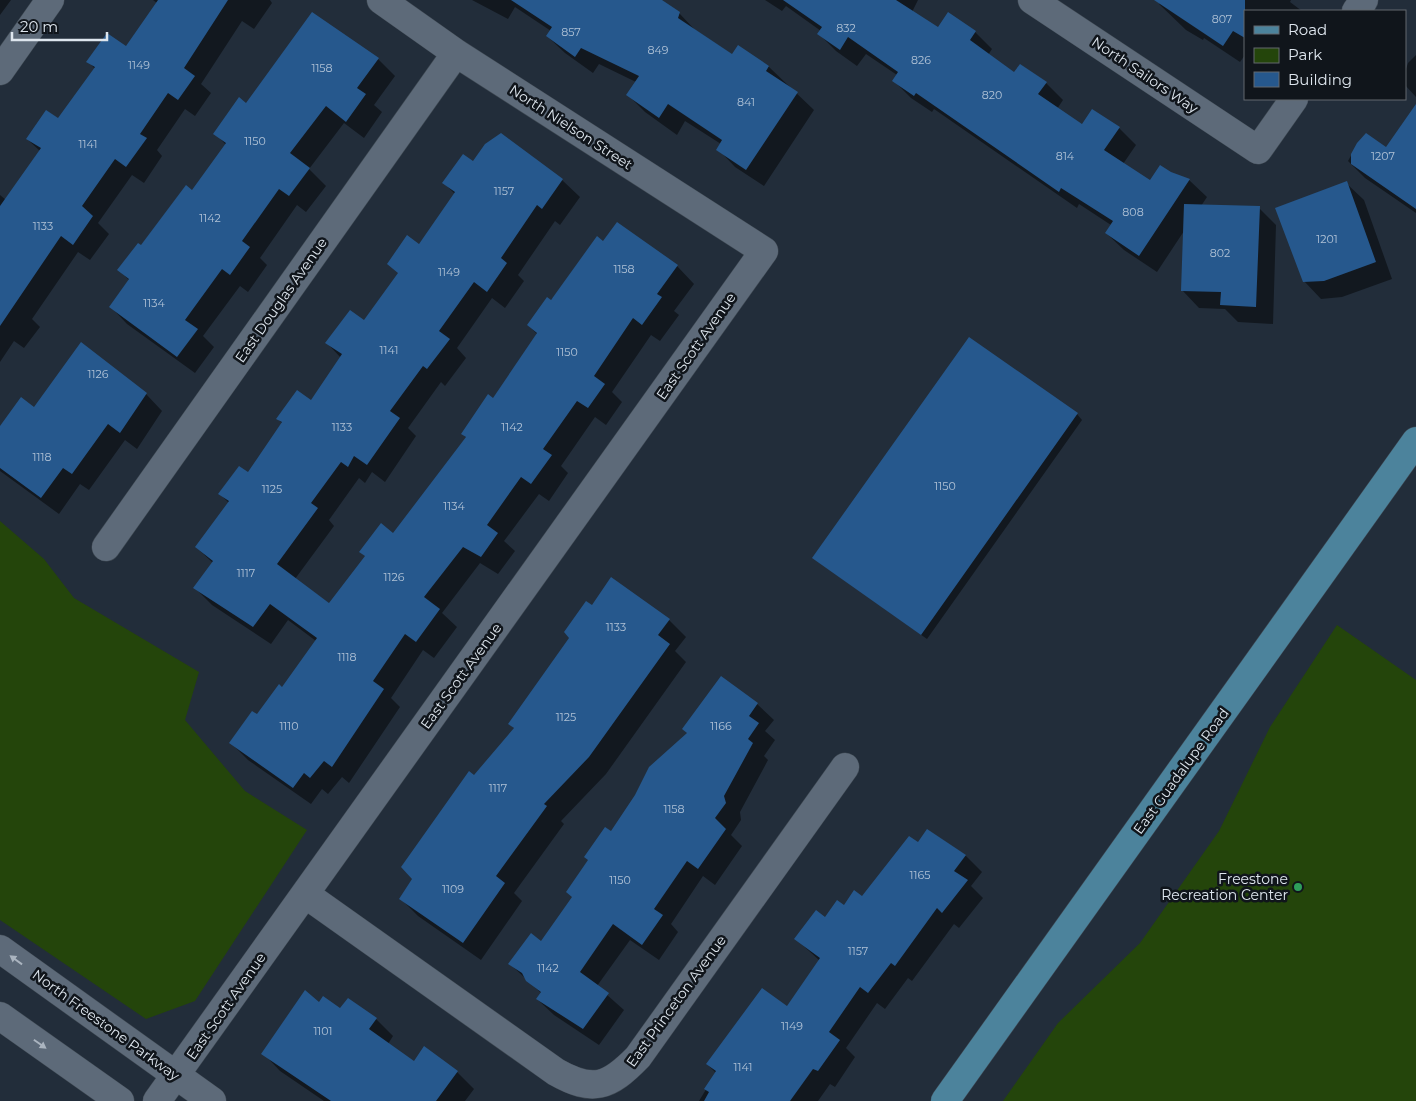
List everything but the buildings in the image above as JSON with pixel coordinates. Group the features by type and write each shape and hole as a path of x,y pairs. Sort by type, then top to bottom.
{"main road":[{"name":"East Guadalupe Road","path":"945,1101 1416,441"}],"street":[{"path":"0,71 50,0"},
{"name":"North Nielson Street","path":"381,0 456,54 764,251"},
{"name":"North Sailors Way","path":"1032,0 1258,150 1293,100"},
{"name":"East Douglas Avenue","path":"106,547 456,54"},
{"name":"East Scott Avenue","path":"157,1101 764,251"},
{"name":"East Princeton Avenue","path":"305,894 556,1072 578,1083 600,1085 613,1080 638,1057 845,767"},
{"name":"North Freestone Parkway","path":"0,949 212,1101"},
{"path":"0,1016 120,1101"}],"green space":[{"path":"0,521 44,559 74,598 199,672 185,720 245,791 307,830 195,1001 146,1019 0,920"},
{"name":"Freestone Recreation Center","path":"1337,625 1416,680 1416,1101 1003,1101 1058,1023 1140,943 1219,831 1270,727"}],"place":[{"name":"Freestone Recreation Center","path":"1298,887"}]}
